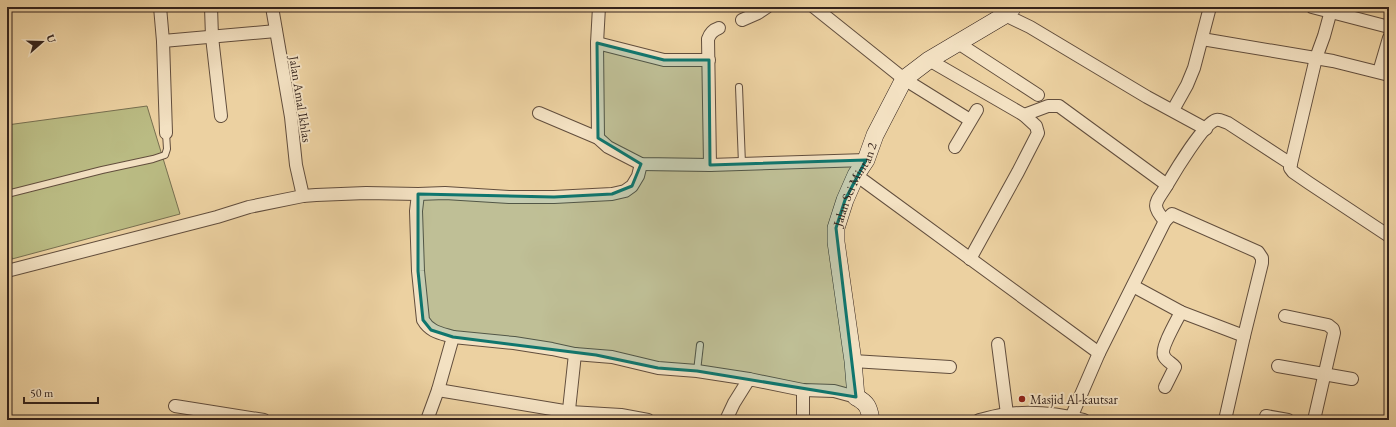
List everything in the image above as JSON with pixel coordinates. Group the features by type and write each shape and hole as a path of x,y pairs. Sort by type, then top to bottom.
{"street":[{"path":"160,7 163,41 166,133"},
{"path":"211,7 212,37 221,116"},
{"name":"Jalan Amal Ikhlas","path":"272,7 291,117 296,165 303,196"},
{"path":"598,138 597,43 599,7"},
{"path":"742,20 767,7"},
{"path":"1173,110 1187,85 1194,68 1210,7"},
{"path":"1312,7 1332,9 1389,27"},
{"path":"818,8 904,79 970,120"},
{"path":"1332,9 1316,58 1290,168 1293,172 1389,236"},
{"path":"1009,11 1030,27 1147,97 1206,129"},
{"name":"Jalan Sei Mintan 2","path":"856,397 853,361 836,242 836,228 845,200 856,176 866,160 875,135 904,79 929,60 1009,11"},
{"path":"710,165 708,39 713,30 719,28"},
{"path":"163,41 276,31"},
{"path":"1202,39 1316,58 1384,74 1389,38"},
{"path":"597,43 664,60 709,60"},
{"path":"958,43 1038,95"},
{"path":"929,60 1024,115 1036,126 1038,133 970,259"},
{"path":"1024,115 1048,106 1059,106 1167,185"},
{"path":"955,147 970,120 978,110"},
{"path":"539,113 598,138 608,147 640,164 710,165 866,160"},
{"path":"1165,221 1156,210 1156,202 1190,149 1206,129 1216,120 1222,120 1291,164"},
{"path":"7,271 217,217 249,207 303,196 366,193 445,193 509,197 612,194 625,191 632,186 638,176 640,164"},
{"path":"856,176 1098,353"},
{"path":"418,194 416,211 418,270 423,320 427,327 431,330 453,337 514,343 575,354 612,357 658,368 697,371 749,378 803,390 834,391 856,397 865,402 870,411 871,420"},
{"path":"1071,418 1098,353 1165,221 1168,216 1174,214 1261,254 1262,263 1225,420"},
{"path":"1133,286 1182,312 1244,336"},
{"path":"1165,388 1174,368 1164,357 1163,352 1182,312"},
{"path":"1285,316 1332,327 1334,333 1314,420"},
{"path":"427,420 438,390 453,337"},
{"path":"998,344 1007,414"},
{"path":"569,416 575,354"},
{"path":"853,361 950,367"},
{"path":"1278,366 1352,379"},
{"path":"726,420 749,378"},
{"path":"438,390 569,416 621,416 648,420"},
{"path":"803,390 803,420"},
{"path":"175,406 264,420"},
{"path":"980,420 1007,414 1036,414 1084,420"},
{"path":"1266,416 1288,420"}],"lane":[{"path":"739,87 742,164"},
{"path":"7,194 102,170 153,160 165,155 167,149 166,133"},
{"path":"697,371 700,345"}],"highlighted area":[{"path":"597,43 664,60 709,60 710,165 866,160 845,200 836,228 856,397 697,371 658,368 596,355 453,337 431,330 423,320 418,271 418,194 554,197 612,194 632,186 641,164 598,138"}],"green space":[{"path":"147,106 180,214 12,259 7,231 7,125"}],"place":[{"name":"Masjid Al-kautsar","path":"1022,399"}]}
